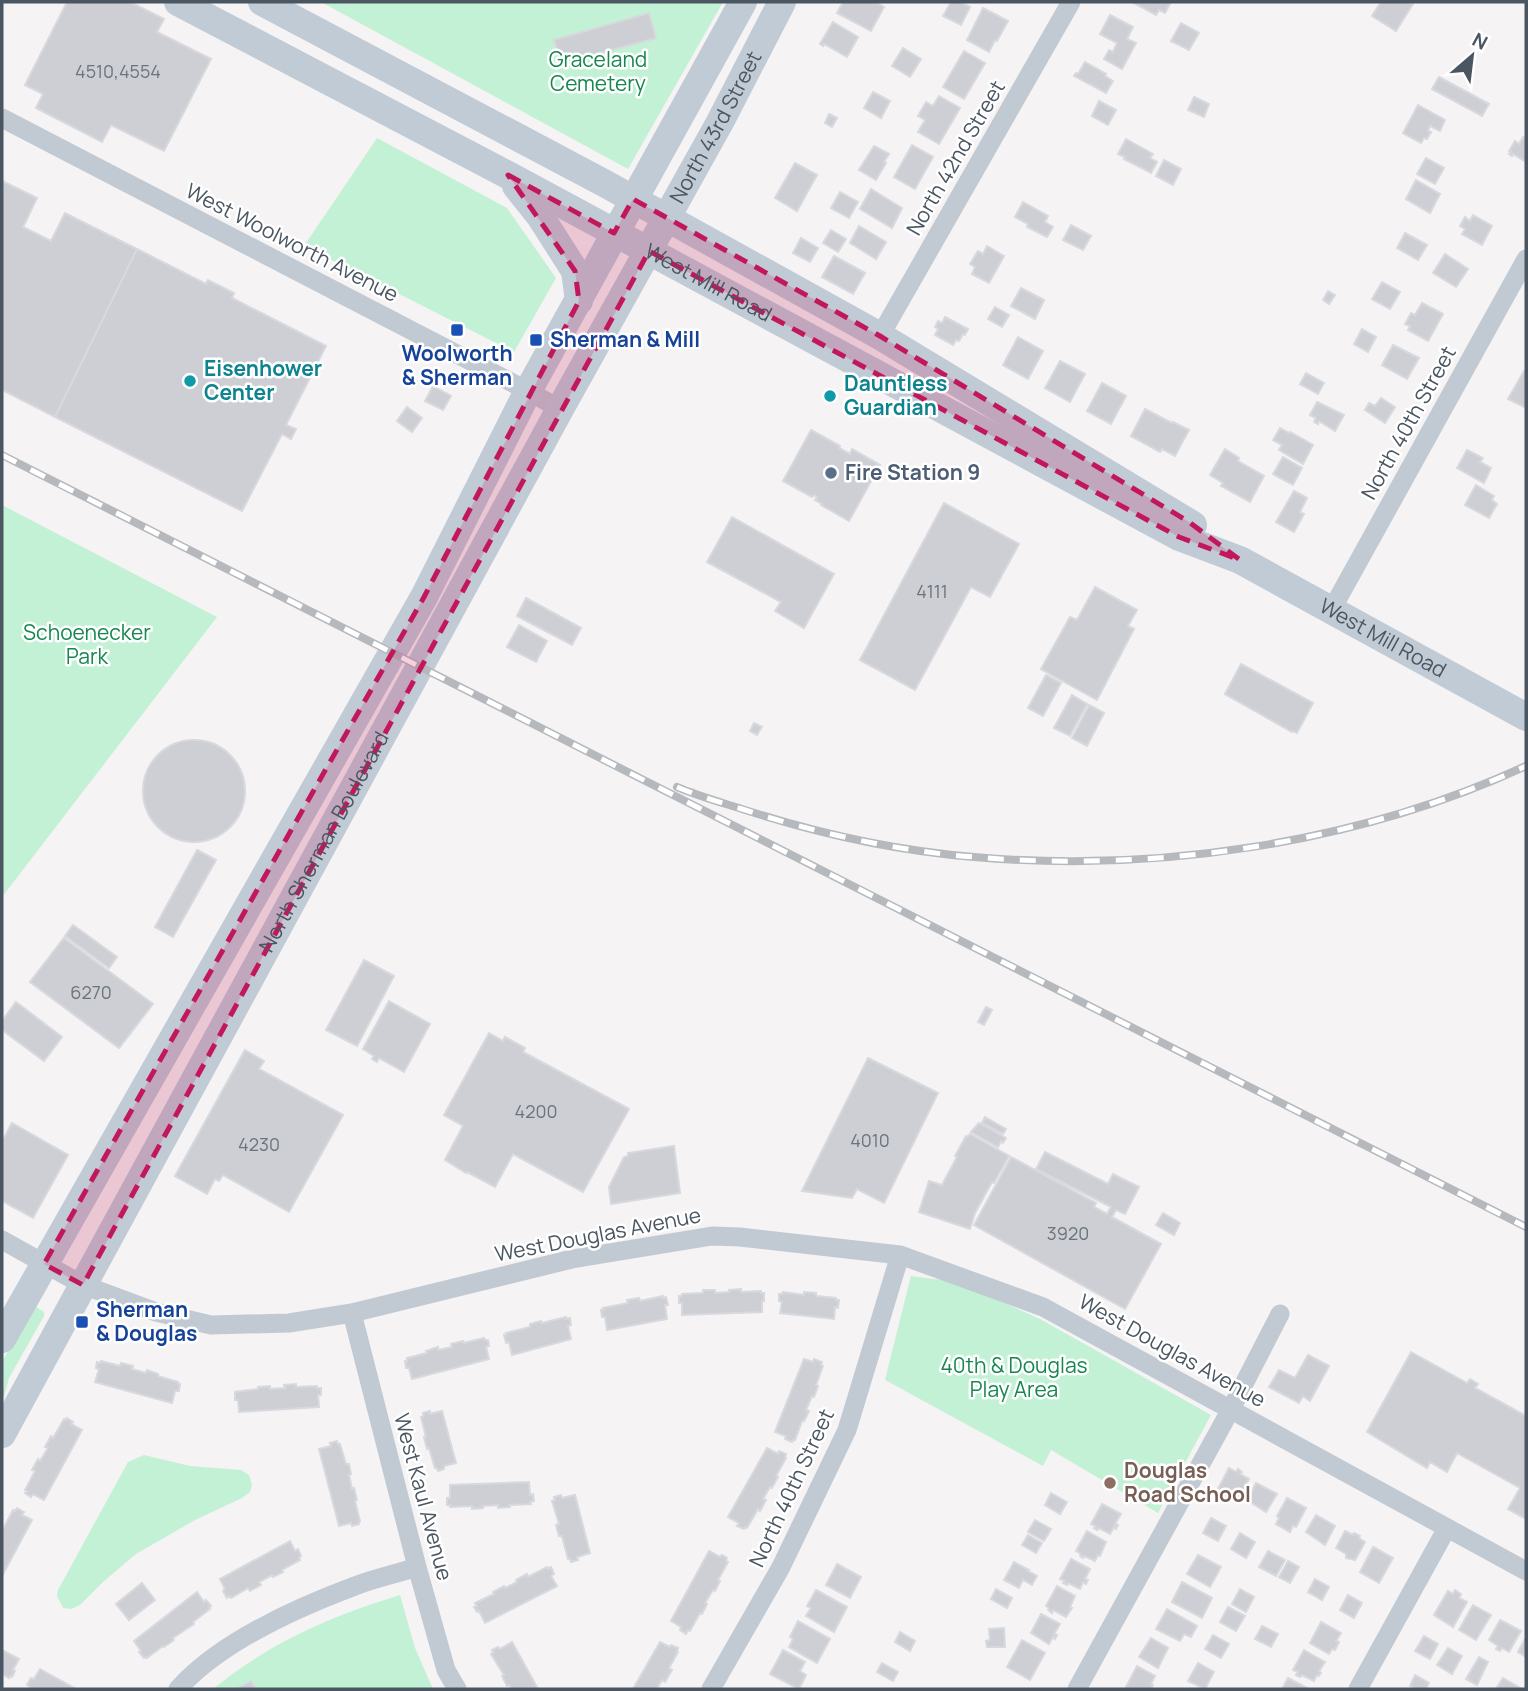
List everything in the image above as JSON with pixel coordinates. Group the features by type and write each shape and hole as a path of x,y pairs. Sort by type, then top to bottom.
{"main road":[{"name":"West Mill Road","path":"178,2 508,175 1180,537 1240,560 1526,717"},
{"name":"West Mill Road","path":"262,2 633,199 880,336 1189,522 1240,560"},
{"name":"North 43rd Street","path":"614,233 743,2"},
{"name":"North 43rd Street","path":"649,251 782,2"},
{"path":"508,175 540,216 575,271 579,301"},
{"name":"North Sherman Boulevard","path":"2,1339 424,597 528,391 614,233"},
{"name":"North Sherman Boulevard","path":"2,1434 649,251"}],"street":[{"name":"North 42nd Street","path":"880,336 1071,2"},
{"name":"West Woolworth Avenue","path":"2,118 560,410"},
{"name":"North 40th Street","path":"1332,609 1526,259"},
{"name":"West Douglas Avenue","path":"2,1240 83,1286 156,1312 211,1325 289,1323 352,1313 572,1259 712,1236 900,1255 1043,1307 1526,1571"},
{"name":"North 40th Street","path":"711,1689 781,1567 848,1430 900,1255"},
{"name":"West Kaul Avenue","path":"352,1313 416,1567 446,1670 457,1689"},
{"path":"1077,1689 1231,1409 1280,1314"},
{"path":"1358,1689 1447,1528"},
{"path":"178,1689 210,1661 265,1626 357,1585 416,1567"}],"highlighted area":[{"path":"508,175 614,233 633,199 880,336 1189,522 1240,560 1179,537 649,251 83,1285 44,1264 424,597 579,301 575,271"}],"green space":[{"name":"Graceland Cemetery","path":"321,2 723,2 628,169"},
{"path":"377,138 507,208 556,278 514,352 304,246"},
{"name":"Schoenecker Park","path":"2,505 217,617 2,897"},
{"name":"40th & Douglas Play Area","path":"911,1276 942,1280 987,1295 1040,1319 1211,1415 1158,1513 1051,1450 1043,1466 885,1380"},
{"path":"33,1305 44,1312 44,1316 9,1378 2,1404 2,1362"},
{"path":"144,1455 190,1466 241,1470 249,1475 252,1485 250,1492 136,1554 80,1605 71,1609 63,1608 57,1596 58,1590 128,1462"},
{"path":"400,1595 415,1648 433,1689 213,1689 256,1658 302,1633 350,1612"}],"building":[{"path":"67,2 130,2 164,19 157,32 211,59 164,151 111,125 102,142 36,108 43,94 25,85"},
{"path":"843,2 875,2 884,7 871,31 837,13"},
{"path":"951,2 960,2 970,7 961,25 943,16"},
{"path":"1132,2 1171,2 1165,13 1159,10 1156,15"},
{"path":"1381,2 1413,4 1396,31 1372,16"},
{"path":"983,8 1008,21 989,52 967,40"},
{"path":"649,13 656,38 561,64 554,40"},
{"path":"1110,15 1133,27 1127,39 1136,43 1122,69 1104,59 1109,50 1113,52 1117,43 1100,34"},
{"path":"833,22 858,37 847,57 820,44"},
{"path":"1181,23 1199,33 1189,50 1171,41"},
{"path":"903,48 921,59 910,77 892,66"},
{"path":"964,51 985,63 964,99 943,87"},
{"path":"1085,62 1113,81 1106,93 1074,76"},
{"path":"1439,77 1489,104 1482,116 1432,89"},
{"path":"873,92 890,101 881,118 864,108"},
{"path":"939,96 960,108 939,144 918,132 925,120 918,116 926,102 933,106"},
{"path":"1194,97 1209,104 1204,117 1188,110"},
{"path":"1099,101 1116,110 1108,125 1092,116"},
{"path":"1418,105 1445,120 1440,131 1430,126 1428,131 1431,132 1421,143 1403,133"},
{"path":"829,114 837,118 832,127 825,123"},
{"path":"1523,137 1526,138 1526,162 1509,154 1515,141 1519,144"},
{"path":"1126,139 1153,154 1150,158 1157,162 1151,173 1118,154"},
{"path":"912,145 933,157 915,189 894,177"},
{"path":"874,146 889,154 876,180 859,170"},
{"path":"1426,158 1444,168 1435,184 1417,174"},
{"path":"1164,160 1181,169 1173,185 1156,176"},
{"path":"795,163 817,175 797,211 775,198"},
{"path":"1416,180 1440,194 1430,213 1406,199"},
{"path":"2,181 37,198 23,227 51,241 65,213 137,249 55,417 2,390"},
{"path":"871,189 902,208 892,228 860,209"},
{"path":"840,192 858,202 849,218 831,208"},
{"path":"1023,202 1048,216 1045,222 1053,227 1047,237 1027,227 1028,224 1015,217"},
{"path":"1473,215 1492,226 1482,245 1462,234 1465,229 1460,226 1465,217 1470,221"},
{"path":"1071,225 1091,236 1083,250 1063,240"},
{"path":"859,226 886,242 876,259 850,243"},
{"path":"831,230 846,239 838,252 823,243"},
{"path":"1405,233 1427,245 1418,260 1397,248"},
{"path":"801,238 818,248 810,262 793,253"},
{"path":"987,246 1004,256 989,283 972,274 975,267 970,264 978,251 983,254"},
{"name":"Eisenhower Center","path":"137,249 206,284 208,280 234,293 232,298 326,346 286,425 296,429 291,439 282,434 242,511 55,417"},
{"path":"1445,254 1468,269 1456,287 1433,273"},
{"path":"834,256 865,273 853,294 822,277"},
{"path":"1382,282 1400,292 1390,309 1372,299"},
{"path":"1021,288 1044,300 1035,319 1011,306"},
{"path":"1328,291 1335,295 1329,304 1323,300"},
{"path":"1422,303 1443,314 1428,341 1408,330 1410,326 1405,324 1411,313 1415,315"},
{"path":"995,307 1009,315 1002,327 988,319"},
{"path":"945,317 968,329 953,345 935,335 938,321 942,323"},
{"path":"1362,329 1376,337 1368,352 1354,344"},
{"path":"1018,337 1043,351 1028,379 1003,365"},
{"path":"1393,345 1419,358 1407,379 1382,365"},
{"path":"1060,361 1085,374 1070,402 1045,388"},
{"path":"1524,371 1526,372 1526,408 1508,399"},
{"path":"1306,373 1324,383 1318,394 1300,384"},
{"path":"1102,383 1126,396 1111,424 1087,411"},
{"path":"433,386 451,396 443,410 425,401"},
{"path":"1381,398 1395,407 1385,423 1365,410 1369,403 1375,406"},
{"path":"1317,402 1344,415 1335,431 1319,421 1318,424 1314,422 1316,418 1310,415"},
{"path":"407,407 422,418 412,432 397,421"},
{"path":"1145,409 1189,430 1175,456 1162,449 1160,452 1131,436"},
{"path":"1280,428 1313,445 1303,464 1279,450 1282,445 1273,440"},
{"name":"Fire Station 9","path":"811,430 850,454 852,449 880,465 849,521 821,505 814,495 812,497 783,481"},
{"path":"1225,449 1239,458 1238,461 1264,476 1250,502 1221,486 1223,483 1210,475"},
{"path":"1467,450 1483,458 1480,462 1491,468 1484,483 1457,468"},
{"path":"1283,457 1302,468 1293,485 1273,474"},
{"path":"1476,485 1494,496 1492,500 1497,504 1489,518 1465,505"},
{"path":"1294,491 1307,498 1300,512 1304,514 1294,532 1276,522"},
{"path":"944,503 1019,544 990,597 971,587 915,690 860,660"},
{"path":"732,517 834,574 804,628 775,611 781,602 707,562"},
{"path":"1095,587 1137,610 1128,626 1134,629 1097,700 1041,669 1070,617 1077,620"},
{"path":"526,598 581,628 572,645 517,616"},
{"path":"519,625 547,641 536,662 507,647"},
{"path":"1241,664 1313,703 1297,733 1225,694"},
{"path":"1046,675 1061,683 1043,716 1028,708"},
{"path":"1072,695 1087,704 1070,736 1054,728"},
{"path":"1089,705 1104,713 1087,746 1072,738"},
{"path":"754,723 762,727 757,735 750,731"},
{"path":"194,740 214,743 237,762 242,771 245,791 242,811 223,834 214,839 194,842 174,839 151,820 146,811 143,791 146,771 165,748 174,743"},
{"path":"197,850 216,860 173,937 155,927"},
{"path":"73,925 117,957 109,968 65,936"},
{"path":"64,938 153,1004 119,1048 30,982"},
{"path":"364,960 394,976 357,1046 326,1030"},
{"path":"389,1001 430,1024 404,1072 379,1058 377,1062 372,1059 374,1056 363,1049"},
{"path":"16,1002 62,1037 44,1061 2,1030 2,1021"},
{"path":"986,1007 992,1010 984,1025 978,1022"},
{"path":"489,1033 503,1041 505,1037 525,1048 523,1052 629,1109 583,1192 513,1154 495,1187 445,1160 463,1126 444,1115"},
{"path":"245,1050 264,1061 259,1069 343,1115 289,1212 223,1175 219,1181 215,1179 207,1194 175,1176"},
{"path":"868,1058 938,1093 884,1203 857,1189 852,1198 802,1191"},
{"path":"985,1117 1006,1129 1003,1134 982,1123"},
{"path":"12,1123 68,1155 33,1218 2,1201 2,1137 4,1138"},
{"path":"979,1123 1006,1138 1003,1143 1001,1141 998,1147 971,1132"},
{"path":"970,1134 1009,1156 975,1213 970,1229 919,1212 929,1181 942,1185 957,1157 955,1156 966,1136"},
{"path":"674,1146 680,1193 611,1204 609,1187 628,1153"},
{"path":"1045,1152 1108,1184 1113,1174 1139,1187 1125,1214 1116,1210 1112,1217 1161,1244 1125,1309 974,1225 1011,1157 1096,1203 1094,1207 1107,1214 1111,1207 1036,1169"},
{"path":"1163,1213 1180,1223 1174,1235 1156,1225"},
{"path":"741,1289 741,1292 764,1293 762,1312 682,1315 679,1296 682,1294 703,1293 703,1290 715,1290 715,1293"},
{"path":"783,1292 804,1295 804,1292 816,1293 816,1296 836,1298 839,1300 834,1319 780,1313 782,1302 779,1301 779,1294"},
{"path":"666,1297 668,1305 665,1305 667,1319 607,1330 605,1317 602,1317 603,1308 628,1303 627,1300 639,1298 640,1301"},
{"path":"570,1318 571,1325 568,1326 571,1339 512,1355 509,1342 506,1343 506,1333 530,1327 530,1324 541,1321 542,1323"},
{"path":"484,1338 488,1340 489,1346 486,1347 489,1359 412,1379 409,1368 406,1368 407,1358 438,1347 438,1350 452,1347 451,1344"},
{"path":"1411,1352 1467,1383 1470,1379 1478,1384 1475,1388 1526,1416 1526,1519 1508,1509 1520,1488 1457,1453 1447,1472 1430,1462 1427,1468 1367,1432"},
{"path":"1308,1355 1329,1366 1310,1401 1303,1396 1299,1403 1269,1387 1279,1370 1295,1378"},
{"path":"804,1359 813,1362 814,1359 822,1362 823,1366 814,1397 812,1396 806,1410 809,1411 792,1442 785,1439 786,1436 775,1432"},
{"path":"97,1362 120,1366 121,1363 133,1366 132,1369 158,1374 178,1382 179,1391 175,1391 172,1403 95,1382 99,1369 96,1368"},
{"path":"296,1384 296,1387 321,1388 321,1395 318,1395 319,1407 239,1412 235,1392 270,1386 270,1389 285,1388 284,1385"},
{"path":"430,1411 430,1414 442,1411 456,1463 444,1466 444,1469 438,1471 429,1448 427,1449 421,1417 424,1416 423,1413"},
{"path":"67,1418 73,1422 71,1424 82,1430 44,1500 33,1494 31,1497 25,1490 35,1471 32,1470 48,1448 45,1447 51,1436 53,1438"},
{"path":"337,1441 346,1464 349,1464 352,1489 354,1488 357,1500 355,1501 360,1521 352,1526 351,1523 339,1526 319,1449 331,1446 330,1443"},
{"path":"767,1448 778,1454 779,1451 786,1454 786,1458 772,1488 770,1487 763,1499 766,1500 760,1511 758,1509 744,1529 728,1517"},
{"path":"1229,1468 1236,1472 1238,1469 1242,1472 1240,1474 1249,1479 1240,1496 1230,1491 1227,1495 1218,1489"},
{"path":"529,1482 530,1495 533,1494 534,1501 530,1502 531,1504 472,1509 472,1506 447,1505 450,1485"},
{"path":"1256,1483 1277,1494 1266,1512 1247,1500"},
{"path":"1051,1493 1067,1502 1060,1514 1045,1505"},
{"path":"561,1495 562,1498 575,1495 590,1553 571,1562 562,1536 559,1536 556,1525 559,1524 552,1501 555,1500 554,1497"},
{"path":"1287,1498 1306,1508 1296,1527 1293,1525 1290,1532 1276,1524 1279,1518 1277,1516"},
{"path":"1102,1504 1121,1514 1115,1524 1118,1525 1116,1529 1114,1527 1110,1534 1099,1528 1097,1530 1094,1528 1096,1526 1091,1524"},
{"path":"17,1508 24,1512 22,1515 32,1520 2,1576 2,1528"},
{"path":"1316,1515 1335,1526 1325,1545 1306,1532"},
{"path":"1211,1518 1226,1526 1218,1541 1203,1533"},
{"path":"1035,1520 1051,1529 1044,1541 1028,1532"},
{"path":"1087,1531 1106,1542 1095,1561 1084,1556 1083,1558 1076,1551"},
{"path":"1345,1531 1360,1536 1365,1542 1355,1560 1346,1558 1346,1554 1336,1548"},
{"path":"1240,1533 1255,1542 1246,1558 1231,1549"},
{"path":"1028,1535 1042,1543 1036,1553 1022,1545"},
{"path":"290,1541 295,1551 298,1549 300,1560 282,1570 283,1572 259,1582 261,1585 250,1591 248,1588 227,1598 220,1579"},
{"path":"1373,1547 1393,1558 1379,1583 1360,1572"},
{"path":"709,1551 720,1557 722,1555 728,1562 715,1591 713,1590 705,1603 707,1604 702,1614 700,1613 686,1634 671,1621"},
{"path":"1268,1551 1285,1560 1276,1576 1259,1567"},
{"path":"1198,1555 1221,1567 1210,1587 1187,1574"},
{"path":"1071,1559 1090,1569 1085,1579 1088,1580 1086,1584 1083,1582 1080,1589 1063,1583 1065,1581 1060,1579"},
{"path":"1288,1561 1299,1567 1290,1583 1279,1577"},
{"path":"1014,1562 1037,1576 1032,1585 1023,1580 1019,1588 1004,1580"},
{"path":"837,1564 861,1577 850,1598 826,1585"},
{"path":"551,1567 554,1574 551,1576 557,1586 485,1623 474,1607 477,1606 475,1603 504,1586 505,1588 517,1582 516,1580 527,1574 528,1577"},
{"path":"1315,1579 1329,1587 1322,1600 1308,1592"},
{"path":"1182,1582 1212,1598 1202,1618 1172,1602"},
{"path":"142,1583 155,1600 129,1620 116,1604"},
{"path":"1057,1586 1075,1596 1066,1617 1053,1610 1052,1613 1046,1606"},
{"path":"996,1589 1012,1598 1007,1608 991,1599"},
{"path":"1240,1589 1254,1597 1246,1612 1232,1604"},
{"path":"816,1590 847,1607 834,1632 806,1616 811,1608 807,1606"},
{"path":"1455,1590 1461,1594 1459,1598 1467,1602 1453,1627 1434,1615 1448,1591 1453,1594"},
{"path":"197,1592 204,1602 206,1600 211,1606 210,1609 173,1638 174,1640 144,1658 134,1641"},
{"path":"1348,1595 1362,1603 1354,1618 1340,1610"},
{"path":"1473,1605 1491,1615 1476,1640 1459,1630"},
{"path":"1228,1607 1245,1616 1236,1631 1220,1622"},
{"path":"1167,1609 1197,1626 1191,1637 1184,1634 1180,1641 1156,1629"},
{"path":"1041,1614 1060,1624 1054,1634 1057,1635 1055,1639 1053,1637 1049,1644 1031,1633"},
{"path":"1500,1620 1521,1631 1509,1652 1502,1648 1500,1651 1496,1649 1498,1646 1489,1640"},
{"path":"798,1621 830,1639 817,1663 789,1647 793,1639 790,1637"},
{"path":"1321,1622 1341,1633 1335,1650 1332,1649 1329,1654 1310,1643"},
{"path":"1262,1626 1278,1634 1271,1647 1255,1639"},
{"path":"1004,1628 1005,1647 987,1647 986,1641 990,1640 989,1629"},
{"path":"900,1632 915,1641 910,1651 895,1642"},
{"path":"1213,1635 1229,1644 1221,1658 1205,1649"},
{"path":"1424,1636 1438,1644 1430,1659 1415,1651"},
{"path":"1526,1637 1526,1657 1518,1652"},
{"path":"1151,1638 1168,1648 1158,1668 1139,1657"},
{"path":"1022,1640 1045,1653 1030,1680 1007,1667"},
{"path":"512,1642 538,1689 512,1689 507,1686 502,1676 504,1675 491,1654 494,1652 492,1650"},
{"path":"660,1642 678,1648 669,1668 672,1670 657,1689 633,1689"},
{"path":"1448,1648 1462,1656 1452,1674 1437,1665"},
{"path":"2,1650 19,1659 12,1677 9,1678 2,1674"},
{"path":"783,1650 805,1662 800,1671 806,1675 799,1689 770,1674"},
{"path":"1304,1650 1325,1662 1314,1681 1296,1675 1298,1672 1293,1670"},
{"path":"1479,1657 1488,1662 1477,1685 1466,1679"},
{"path":"882,1663 898,1672 893,1681 877,1672"},
{"path":"1198,1663 1214,1672 1205,1689 1188,1681"},
{"path":"1137,1666 1155,1676 1151,1689 1125,1689"},
{"path":"40,1669 76,1689 29,1689 27,1685"},
{"path":"1415,1675 1429,1683 1426,1689 1410,1686"},
{"path":"1288,1678 1309,1689 1282,1689"},
{"path":"1503,1678 1522,1689 1496,1689"},
{"path":"251,1681 256,1689 236,1689"}],"railway":[{"path":"2,455 1526,1227"},
{"path":"677,787 770,818 886,846 974,857 1044,861 1114,860 1185,856 1326,833 1395,815 1462,793 1526,766"}],"place":[{"name":"Woolworth & Sherman","path":"457,330"},
{"name":"Sherman & Mill","path":"536,340"},
{"name":"Eisenhower Center","path":"190,381"},
{"name":"Dauntless Guardian","path":"830,396"},
{"name":"Fire Station 9","path":"831,473"},
{"name":"Sherman & Douglas","path":"82,1322"},
{"name":"Douglas Road School","path":"1110,1483"}]}
